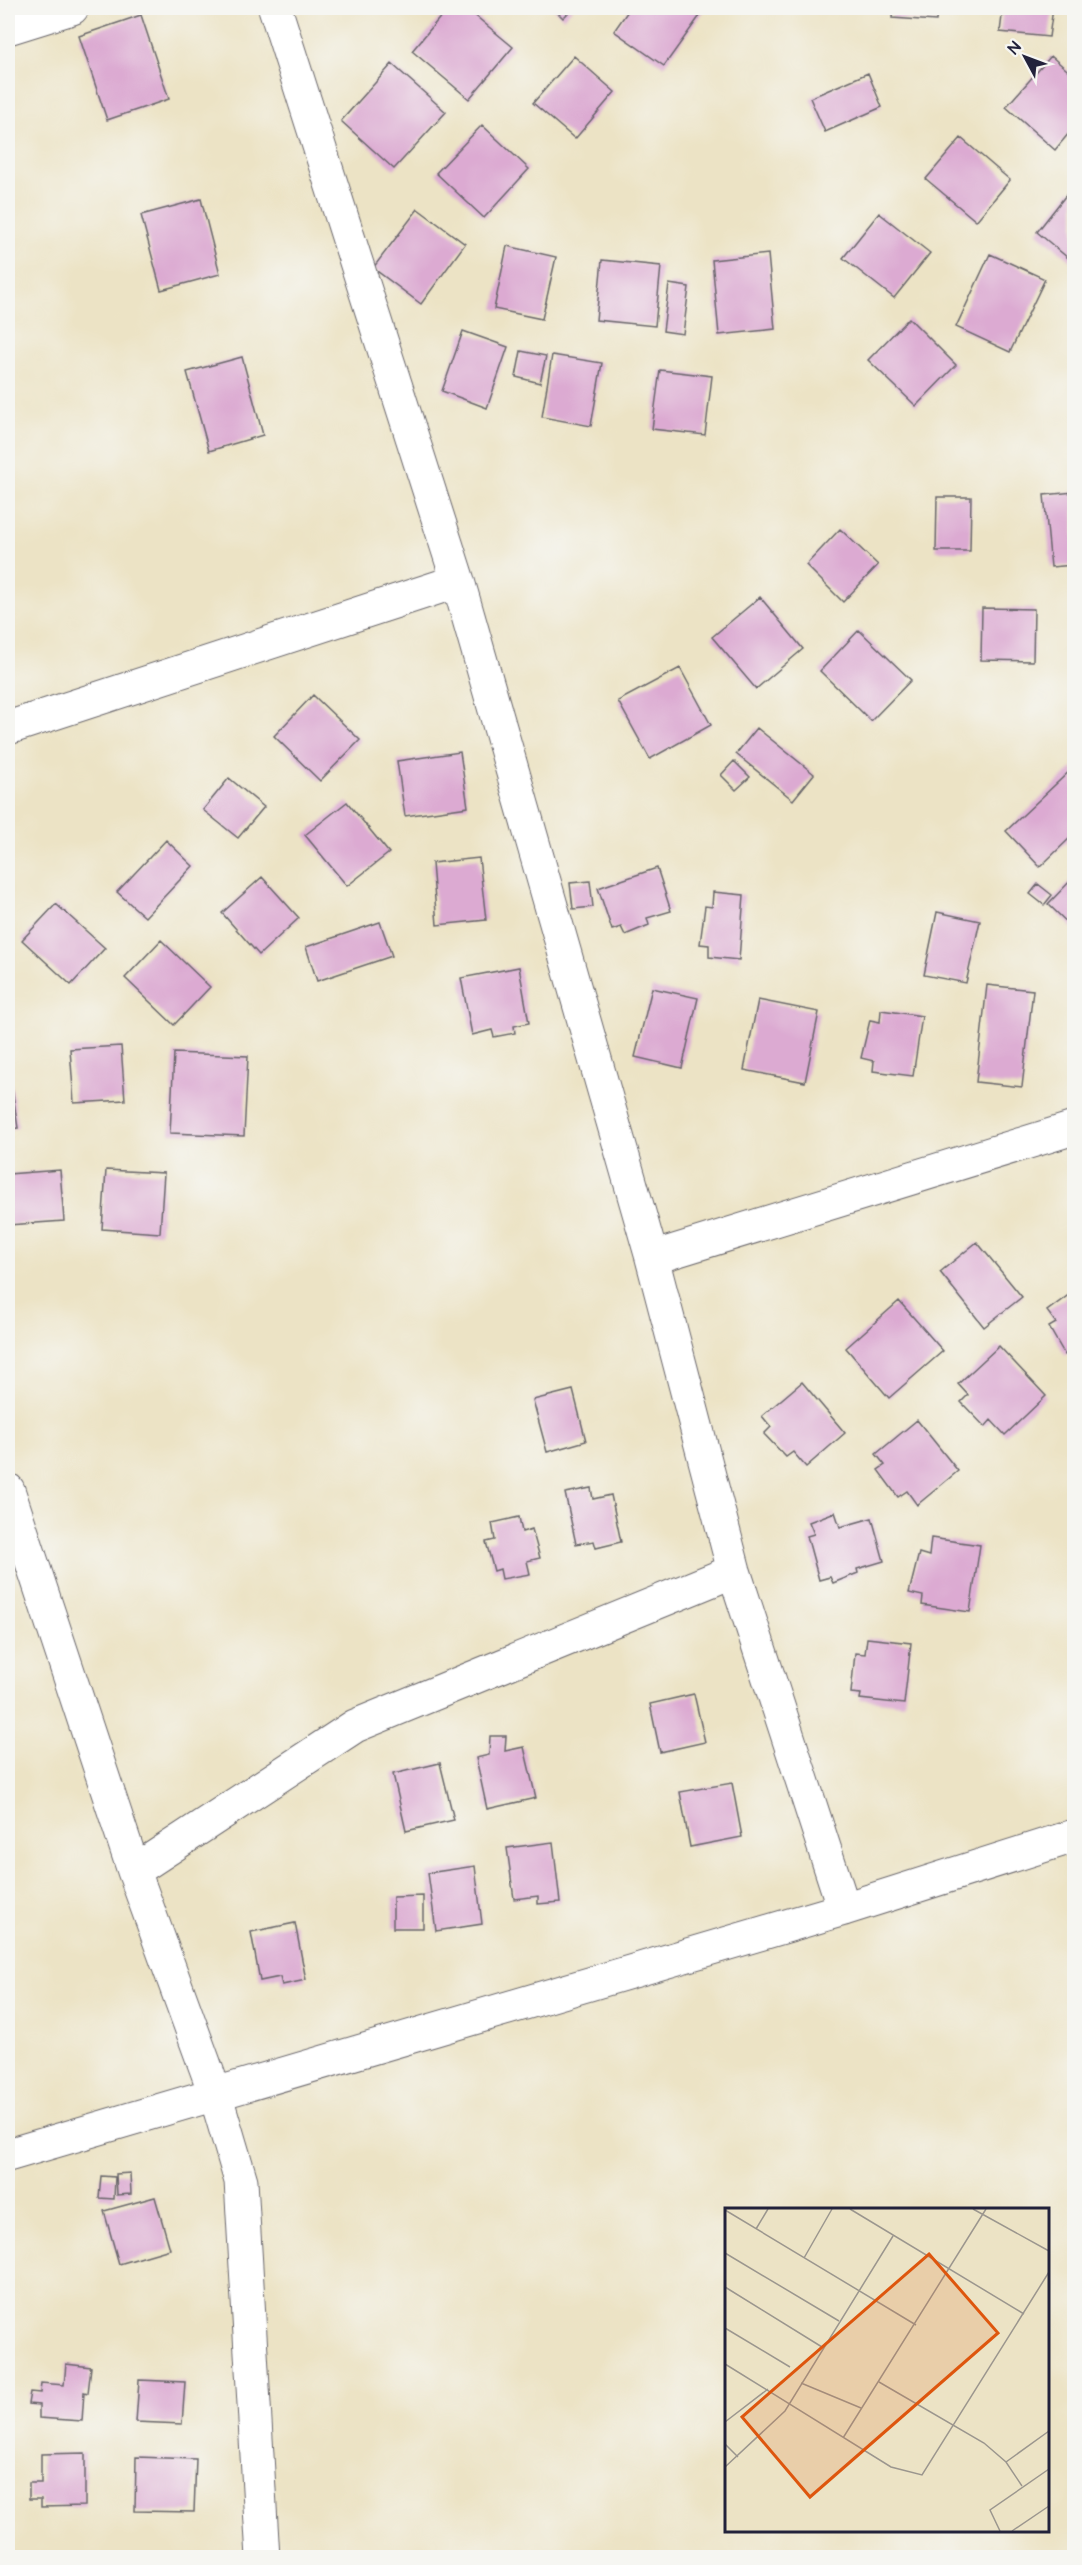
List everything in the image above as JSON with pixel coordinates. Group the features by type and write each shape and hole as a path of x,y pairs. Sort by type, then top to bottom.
{"street":[{"path":"8,28 72,8"},
{"path":"275,8 458,581 652,1258 734,1570 844,1909"},
{"path":"8,728 458,581"},
{"path":"652,1258 1074,1128"},
{"path":"8,1490 134,1871 215,2093 241,2181 263,2558"},
{"path":"134,1871 355,1726 734,1570"},
{"path":"8,2155 844,1909 1074,1836"}],"building":[{"path":"448,8 466,8 513,47 469,99 412,51"},
{"path":"553,8 573,8 563,18"},
{"path":"630,8 700,8 704,10 664,66 614,31"},
{"path":"893,8 937,8 936,21 892,18"},
{"path":"1003,8 1053,8 1049,37 1000,32"},
{"path":"141,15 169,99 107,120 79,36"},
{"path":"574,56 615,92 575,139 533,103"},
{"path":"1051,56 1074,76 1074,127 1055,150 1006,107"},
{"path":"392,64 446,112 394,169 341,121"},
{"path":"868,73 882,107 825,132 810,98"},
{"path":"482,125 529,169 484,218 436,173"},
{"path":"961,138 1010,180 976,221 926,179"},
{"path":"1070,190 1074,194 1074,263 1037,232"},
{"path":"201,199 220,274 161,290 141,215"},
{"path":"418,209 465,244 421,304 373,268"},
{"path":"879,213 930,253 894,298 843,258"},
{"path":"507,246 556,257 542,319 494,309"},
{"path":"768,254 775,329 719,335 712,260"},
{"path":"990,254 1045,279 1010,352 956,327"},
{"path":"602,260 661,266 655,326 596,320"},
{"path":"669,284 689,287 683,334 663,331"},
{"path":"909,318 956,365 916,406 868,360"},
{"path":"463,331 508,347 487,408 442,391"},
{"path":"521,351 546,356 540,383 516,377"},
{"path":"552,355 602,363 591,426 542,417"},
{"path":"242,357 263,435 209,451 187,372"},
{"path":"660,370 712,376 705,435 652,429"},
{"path":"1074,492 1074,565 1051,567 1044,495"},
{"path":"937,497 971,497 970,551 936,551"},
{"path":"840,529 878,565 843,602 806,565"},
{"path":"760,597 803,649 756,689 712,637"},
{"path":"982,608 1034,609 1033,661 981,660"},
{"path":"859,630 911,680 871,721 820,671"},
{"path":"680,668 711,725 650,759 618,701"},
{"path":"313,695 360,740 320,781 274,736"},
{"path":"757,728 814,774 793,800 736,754"},
{"path":"460,752 468,807 405,816 397,761"},
{"path":"734,761 750,777 736,790 721,775"},
{"path":"1074,767 1074,834 1040,867 1006,831"},
{"path":"229,778 264,807 238,838 203,810"},
{"path":"347,802 389,853 347,886 305,835"},
{"path":"166,840 193,866 145,917 117,892"},
{"path":"479,858 486,920 437,925 432,863"},
{"path":"657,868 671,911 647,918 649,925 625,935 621,927 612,930 598,888"},
{"path":"262,877 299,918 259,955 222,913"},
{"path":"1074,877 1074,929 1048,904"},
{"path":"590,881 593,907 573,909 570,883"},
{"path":"1038,884 1052,895 1044,905 1030,894"},
{"path":"713,892 744,895 739,960 709,957 709,945 700,944 705,906 712,907"},
{"path":"56,904 105,948 71,985 22,940"},
{"path":"937,912 980,921 966,983 924,975"},
{"path":"380,922 392,956 317,981 306,947"},
{"path":"161,940 210,987 174,1025 125,978"},
{"path":"519,967 529,1023 514,1026 515,1033 494,1037 492,1030 472,1035 461,978"},
{"path":"987,985 1033,990 1022,1087 976,1082"},
{"path":"652,988 698,998 682,1068 635,1057"},
{"path":"758,1000 819,1012 805,1082 744,1070"},
{"path":"881,1010 922,1016 913,1076 873,1071 874,1061 861,1058 870,1020 880,1022"},
{"path":"121,1046 125,1100 74,1103 70,1049"},
{"path":"174,1053 248,1056 244,1136 170,1133"},
{"path":"8,1075 10,1075 18,1128 8,1129"},
{"path":"60,1170 64,1221 8,1225 8,1174"},
{"path":"106,1170 164,1173 160,1233 102,1229"},
{"path":"977,1242 1022,1297 984,1327 940,1272"},
{"path":"1074,1291 1074,1349 1065,1355 1049,1327 1056,1323 1047,1311"},
{"path":"899,1301 943,1351 889,1398 846,1348"},
{"path":"999,1346 1046,1396 1005,1435 991,1420 985,1427 961,1402 968,1395 958,1384"},
{"path":"802,1382 845,1433 806,1467 793,1452 786,1457 764,1434 771,1427 762,1416"},
{"path":"573,1390 586,1441 547,1452 533,1400"},
{"path":"917,1420 958,1471 917,1505 907,1491 898,1497 878,1470 885,1465 876,1454"},
{"path":"591,1488 593,1499 611,1495 621,1542 596,1548 594,1541 576,1544 565,1493"},
{"path":"835,1512 840,1527 872,1518 884,1561 857,1569 858,1573 833,1583 830,1577 819,1580 807,1536 814,1534 809,1522"},
{"path":"519,1517 522,1532 532,1529 540,1558 527,1561 530,1574 502,1579 500,1569 494,1571 486,1542 495,1540 492,1523"},
{"path":"931,1538 980,1545 970,1612 922,1605 923,1596 909,1593 919,1553 929,1556"},
{"path":"867,1638 911,1643 904,1704 860,1699 861,1694 851,1693 855,1653 865,1654"},
{"path":"694,1694 705,1742 660,1752 650,1704"},
{"path":"490,1736 506,1736 505,1751 524,1747 536,1798 487,1809 476,1758 489,1755"},
{"path":"440,1763 454,1820 406,1831 393,1774"},
{"path":"732,1783 742,1837 690,1847 680,1792"},
{"path":"553,1842 560,1902 538,1904 538,1896 514,1899 507,1848"},
{"path":"475,1866 482,1924 436,1931 428,1873"},
{"path":"423,1896 423,1928 393,1928 393,1897"},
{"path":"295,1923 306,1980 282,1985 280,1977 260,1981 251,1932"},
{"path":"130,2173 131,2194 117,2195 116,2174"},
{"path":"101,2176 115,2177 114,2199 99,2198"},
{"path":"155,2197 170,2249 119,2264 104,2211"},
{"path":"66,2364 91,2367 88,2393 84,2392 82,2421 39,2418 39,2405 28,2404 30,2392 40,2393 41,2383 64,2385"},
{"path":"139,2380 185,2382 182,2424 136,2422"},
{"path":"85,2453 85,2506 41,2507 41,2499 29,2499 29,2483 41,2483 41,2454"},
{"path":"136,2457 196,2459 194,2512 135,2511"}]}
